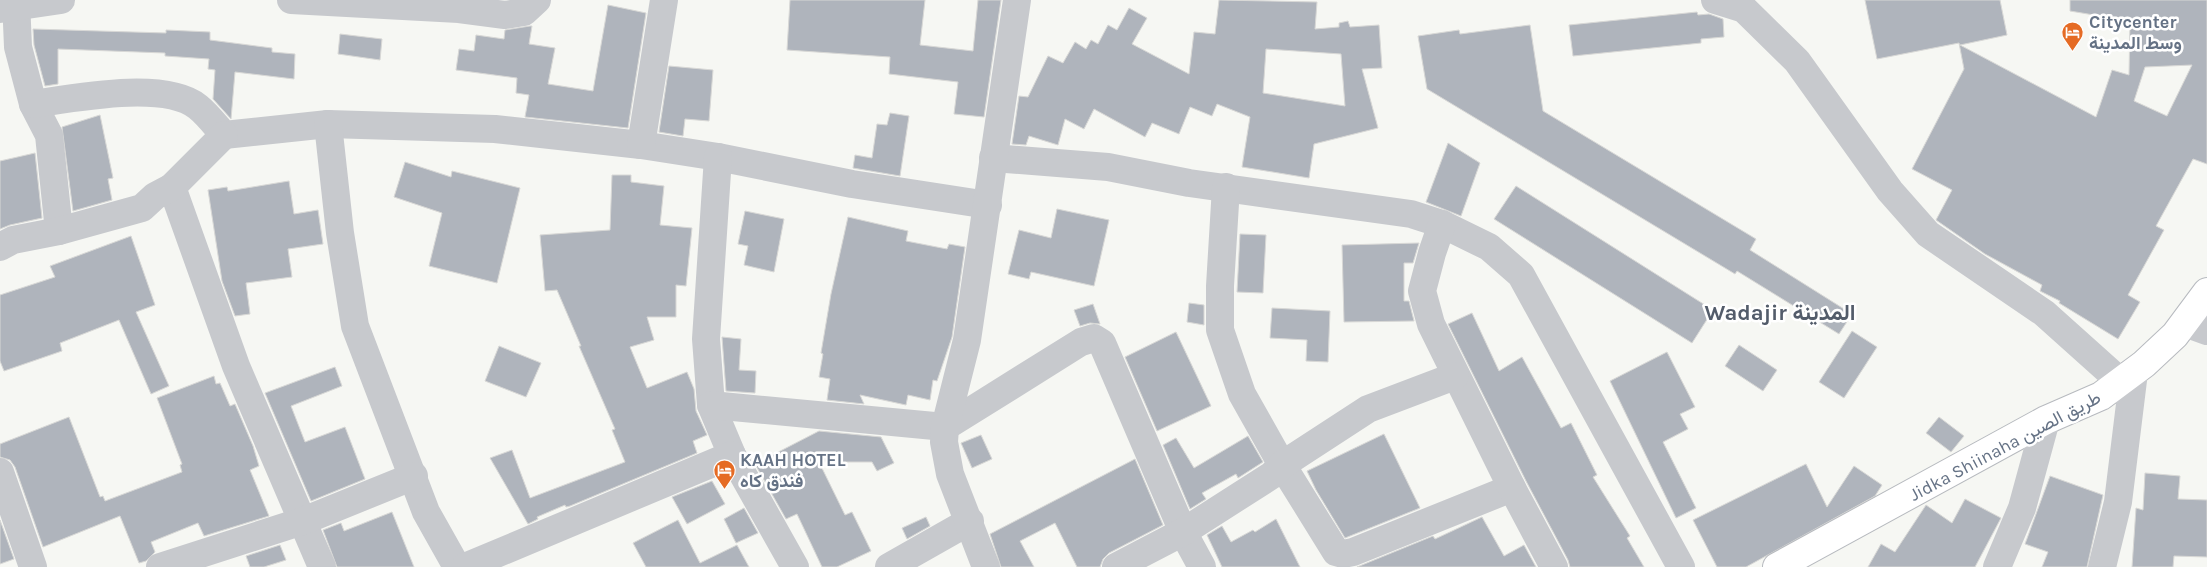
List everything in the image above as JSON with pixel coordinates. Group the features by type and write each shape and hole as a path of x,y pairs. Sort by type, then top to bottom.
{"main road":[{"name":"Jidka Shiinaha طريق الصين","path":"1777,567 2046,420 2101,396 2127,377 2175,336 2196,327 2207,292"}],"street":[{"path":"59,231 49,135 33,104 18,47 11,5 60,0"},
{"path":"291,0 382,3 515,15 524,12 537,0"},
{"path":"642,144 664,0"},
{"path":"986,567 977,548 970,521 950,474 944,442 945,427 967,340 1017,0"},
{"path":"1715,0 1744,9 1797,61 1890,190 1928,234 2044,313 2127,377 2118,502 2102,567"},
{"path":"33,104 97,95 158,93 176,96 197,107 224,135"},
{"path":"328,124 340,233 355,326 414,476 426,512 457,567"},
{"path":"0,247 13,240 59,231 142,208 155,196 172,186 224,135 328,124 495,129 642,144 852,184 988,204"},
{"path":"718,157 706,340 710,405 732,455 795,567"},
{"path":"993,158 1108,167 1189,183 1412,214 1442,224 1489,247 1521,276 1681,567"},
{"path":"172,186 236,366 322,567"},
{"path":"1226,187 1220,286 1220,330 1242,394 1282,465 1336,552 1343,554 1353,552 1512,488"},
{"path":"1442,224 1422,291 1431,324 1455,376 1554,567"},
{"path":"710,405 945,427 1081,342 1094,338 1102,343 1183,532 1202,567"},
{"path":"1116,567 1183,532 1272,475 1282,465 1368,409 1455,376"},
{"path":"1997,567 2022,508 2046,420"},
{"path":"464,567 732,455"},
{"path":"0,472 33,567"},
{"path":"160,567 303,521 414,476"},
{"path":"889,567 970,521"}],"building":[{"path":"790,0 925,0 920,45 973,51 978,0 1001,0 984,117 954,114 958,82 889,74 890,57 787,50"},
{"path":"1219,0 1317,2 1315,29 1339,27 1339,23 1348,21 1350,27 1379,25 1382,68 1362,69 1378,128 1314,144 1309,178 1242,167 1250,117 1217,104 1212,116 1190,107 1179,134 1152,123 1145,137 1094,109 1084,129 1065,119 1058,145 1029,136 1026,145 1012,144 1019,96 1028,97 1048,56 1063,63 1075,42 1086,49 1091,40 1098,44 1108,25 1117,30 1129,8 1147,18 1132,44 1189,74 1194,32 1215,34","holes":["1266,49 1341,54 1345,106 1263,93"]},
{"path":"1865,0 2000,0 2007,35 1960,45 2096,117 2112,70 2129,75 2130,21 2070,11 2070,0 2207,0 2207,164 2193,159 2156,226 2164,230 2128,295 2140,302 2118,339 2059,303 2060,301 2040,291 2042,285 1985,254 1936,220 1952,190 1912,169 1964,69 1959,43 1877,59","holes":["2192,65 2167,116 2134,101 2145,67"]},
{"path":"608,5 646,13 628,128 525,117 529,95 516,93 517,78 456,70 459,49 474,51 476,35 504,39 505,30 532,26 529,44 555,48 548,84 593,91"},
{"path":"1697,12 1698,15 1709,14 1723,19 1724,37 1701,39 1701,43 1573,56 1569,25"},
{"path":"1530,25 1543,111 1756,239 1750,250 1852,314 1839,334 1737,271 1735,274 1427,89 1418,36 1459,30 1460,34"},
{"path":"33,29 166,33 166,30 210,32 210,40 272,48 272,52 295,54 294,79 235,72 231,119 213,99 215,70 208,69 209,59 165,56 165,53 58,49 58,84 45,86 34,45"},
{"path":"340,34 382,39 380,60 338,54"},
{"path":"669,66 713,70 709,121 685,119 683,136 659,132"},
{"path":"890,113 909,116 900,176 853,168 855,155 872,158 877,124 887,125"},
{"path":"100,115 113,178 108,179 112,200 73,211 62,127"},
{"path":"1448,143 1480,163 1461,216 1426,202"},
{"path":"35,153 42,218 0,229 0,161"},
{"path":"405,162 451,177 452,171 520,188 497,283 429,266 442,213 394,197"},
{"path":"612,175 631,175 631,182 664,186 660,225 692,228 686,286 676,285 676,317 647,317 654,340 630,347 647,388 687,372 694,389 696,411 707,435 693,441 697,453 570,506 566,507 565,505 537,517 538,519 528,524 490,458 512,450 530,498 625,462 612,430 615,429 557,290 545,291 540,235 610,230"},
{"path":"289,181 294,214 318,210 323,244 288,249 292,277 246,283 250,314 235,316 222,281 208,190 227,187 228,191"},
{"path":"1516,186 1713,310 1692,343 1494,219"},
{"path":"1057,209 1109,220 1094,286 1031,272 1029,279 1008,274 1019,230 1051,238"},
{"path":"745,211 784,219 774,272 744,265 748,246 738,244"},
{"path":"848,217 908,231 906,241 947,249 949,244 965,247 952,337 937,381 933,380 930,400 908,395 906,405 860,395 864,404 827,400 830,379 819,377 823,354 821,353 831,294"},
{"path":"1240,234 1266,235 1263,293 1237,292"},
{"path":"131,236 155,305 136,312 169,386 151,394 119,320 60,343 62,351 4,371 0,361 0,295 55,277 50,266"},
{"path":"1419,243 1413,263 1404,263 1404,301 1409,301 1414,321 1344,322 1342,245"},
{"path":"1189,303 1204,305 1204,325 1187,322"},
{"path":"1093,304 1100,324 1090,323 1080,326 1074,310"},
{"path":"1272,308 1330,311 1328,362 1306,361 1307,340 1270,338"},
{"path":"1472,313 1499,371 1522,357 1561,428 1571,423 1597,475 1593,477 1630,536 1627,538 1644,567 1570,567 1448,324"},
{"path":"1852,331 1877,347 1844,398 1819,382"},
{"path":"1176,332 1211,406 1157,431 1125,357"},
{"path":"722,337 741,339 739,370 756,371 755,393 726,391"},
{"path":"1739,345 1777,370 1763,391 1725,366"},
{"path":"499,346 541,363 526,397 485,381"},
{"path":"1667,352 1695,407 1680,414 1688,429 1663,442 1696,508 1676,518 1610,381"},
{"path":"335,367 342,386 291,406 305,442 345,427 365,479 311,501 265,393"},
{"path":"214,376 216,384 220,383 230,406 235,404 253,446 259,466 250,470 269,516 204,536 198,523 151,542 155,552 146,561 139,563 120,516 43,547 15,467 10,460 0,457 0,444 69,417 100,497 103,496 105,501 182,472 180,465 182,464 157,398"},
{"path":"1939,417 1964,436 1951,452 1926,433"},
{"path":"819,431 881,437 894,463 877,471 872,462 819,462 845,515 852,512 871,551 837,567 822,567 797,514 786,519 755,464"},
{"path":"1384,434 1420,508 1345,538 1316,490 1307,471"},
{"path":"981,435 992,459 972,468 961,443"},
{"path":"1248,436 1263,462 1238,478 1236,474 1202,493 1206,499 1190,509 1163,445 1176,438 1194,468"},
{"path":"1135,459 1163,525 1109,553 1103,559 1100,567 1077,567 1055,523 1020,541 1034,567 1001,567 990,534"},
{"path":"1806,464 1827,507 1854,466 1882,485 1875,496 1746,567 1717,567 1693,520"},
{"path":"2145,473 2180,476 2178,499 2207,500 2207,557 2174,556 2173,567 2132,567 2136,508 2143,510"},
{"path":"2050,476 2103,495 2087,567 2042,567 2048,552 2025,544"},
{"path":"712,481 725,504 687,524 672,497"},
{"path":"1965,499 2001,518 1975,567 1868,567 1881,544 1895,552 1926,505 1952,523"},
{"path":"744,508 758,533 736,543 724,519"},
{"path":"392,512 414,567 337,567 323,530 341,523 344,531"},
{"path":"926,517 930,526 907,539 902,528"},
{"path":"1482,517 1504,556 1524,545 1536,567 1357,567 1433,536 1435,539"},
{"path":"1276,519 1300,567 1222,567 1207,535 1222,526 1231,542 1253,530 1255,532"},
{"path":"0,520 14,559 0,564"},
{"path":"678,520 700,563 737,545 749,567 646,567 633,543"},
{"path":"280,545 286,560 264,567 250,567 246,556"}],"place":[{"name":"Citycenter وسط المدينة","path":"2073,51"},
{"name":"KAAH HOTEL فندق كاه","path":"724,489"}],"district":[{"name":"Wadajir المدينة","path":"1780,313"}]}
